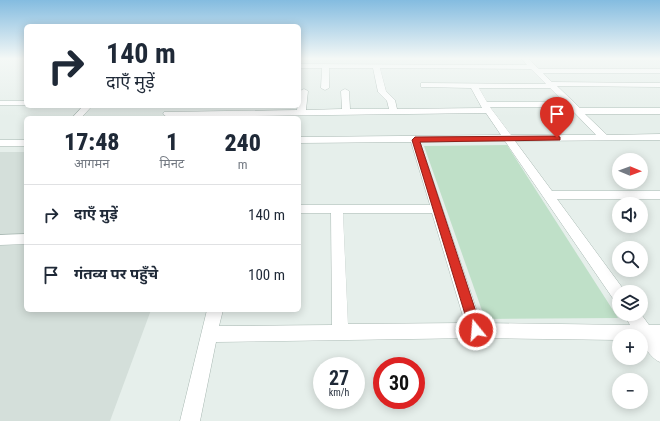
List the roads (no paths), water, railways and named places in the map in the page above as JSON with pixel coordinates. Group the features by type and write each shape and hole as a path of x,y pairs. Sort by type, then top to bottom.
{"street":[{"path":"326,78 326,88"},
{"path":"379,78 382,92 391,100 394,112"},
{"path":"545,78 605,138"},
{"path":"424,85 660,85"},
{"path":"473,85 486,107 550,195 612,285"},
{"path":"301,113 304,90"},
{"path":"345,91 346,113"},
{"path":"0,103 24,103"},
{"path":"165,116 214,110 346,113 572,104"},
{"path":"78,116 86,108"},
{"path":"578,112 660,111"},
{"path":"301,140 660,137"},
{"path":"415,140 476,330"},
{"path":"0,143 24,143"},
{"path":"550,195 660,195"},
{"path":"301,209 438,209"},
{"path":"336,210 340,332"},
{"path":"0,240 24,239"},
{"path":"190,421 215,312"},
{"path":"640,321 653,333 660,354"},
{"path":"210,334 476,330 653,333"}]}
